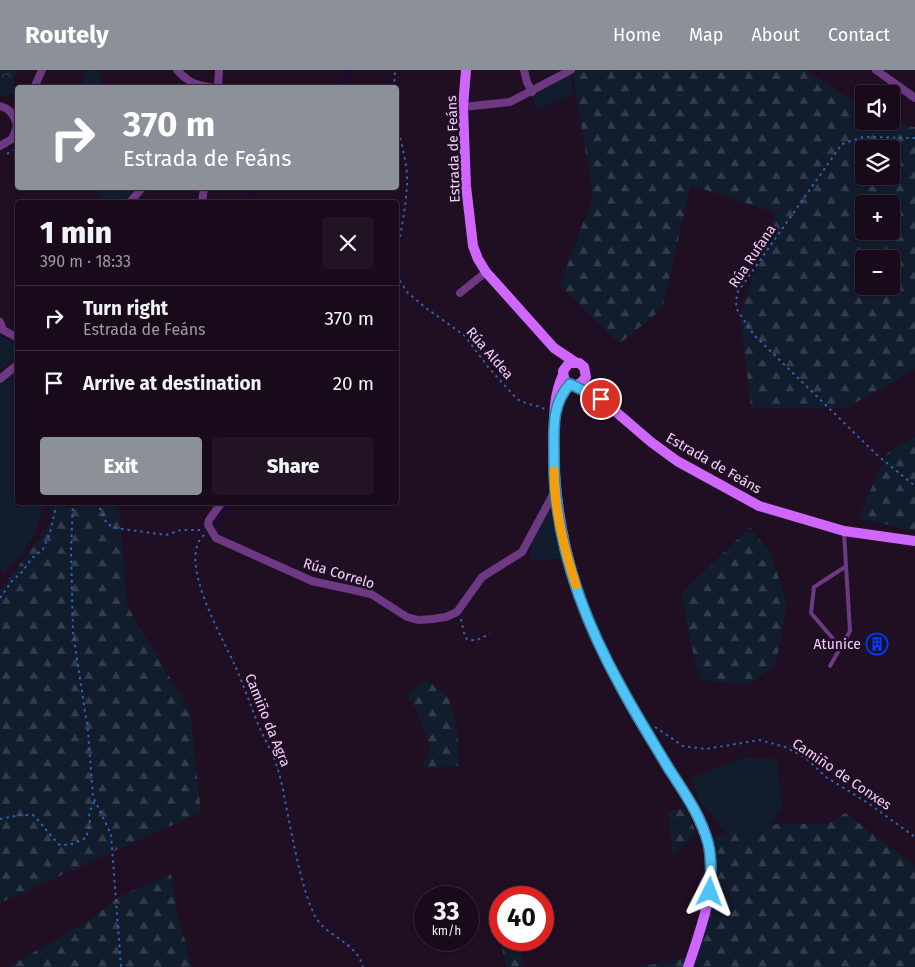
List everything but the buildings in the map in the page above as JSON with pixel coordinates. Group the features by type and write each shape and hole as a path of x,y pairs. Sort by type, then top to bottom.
{"street":[{"path":"35,85 42,70"},
{"path":"176,70 186,80 196,85"},
{"path":"216,85 219,70"},
{"name":"Estrada de Feáns","path":"466,70 463,107 466,186 473,246 478,259 486,272 554,348 584,367 601,399"},
{"path":"524,70 532,92"},
{"path":"463,107 510,102 571,70"},
{"path":"876,70 915,98"},
{"path":"4,107 15,116"},
{"path":"0,146 12,139 15,131"},
{"path":"132,200 140,190"},
{"path":"460,293 486,272"},
{"path":"0,322 3,330 15,336"},
{"name":"Estrada de Feáns","path":"554,348 565,381 601,399 651,442 677,461 734,494 759,506 844,531 915,541"},
{"path":"575,362 569,363 555,395 554,475 559,518 568,560 582,603 600,647 641,723 696,811 708,844 712,875 708,908 688,967"},
{"path":"0,379 15,366"},
{"path":"555,412 560,397 572,385 578,385 584,380 586,373"},
{"path":"457,612 482,576 522,552 556,490"},
{"path":"210,530 209,520 220,505"},
{"name":"Rúa Correlo","path":"210,530 216,538 312,580 371,594 407,617 418,620 432,620 457,612"}],"lane":[{"path":"830,666 850,631 844,531"},
{"path":"840,648 811,613 814,587 845,567"}],"path":[{"path":"394,85 395,70"},
{"path":"399,134 406,166 407,184 399,233"},
{"name":"Rúa Rufana","path":"915,138 863,138 842,144 738,293 736,308 761,342 877,455 915,486"},
{"name":"Rúa Aldea","path":"399,280 408,293 465,336 517,399 522,403 532,403 555,412"},
{"path":"0,598 12,580 43,549 50,532 56,505"},
{"path":"73,505 71,549 73,633 88,731 93,797 111,834 121,967"},
{"path":"98,505 108,524 116,528 166,535 181,530 210,530"},
{"name":"Camiño da Agra","path":"210,530 201,538 195,551 200,586 211,617 236,667 280,774 291,829 313,914 325,929 354,950 363,967"},
{"path":"457,612 465,637 468,640 477,640 490,634"},
{"name":"Camiño de Conxes","path":"641,723 650,724 683,746 706,748 760,740 785,747 806,758 826,777 868,803 915,837"},
{"path":"0,819 20,815 33,815 60,845 72,844 86,838 90,823 89,813 95,800"}],"green space":[{"path":"0,70 17,70 12,77 16,82 14,90 10,95 0,95"},
{"path":"85,70 98,70 102,85 81,85"},
{"path":"576,70 806,70 855,101 855,130 900,130 900,122 915,127 915,369 846,408 751,408 740,314 775,213 691,185 662,309 619,344 560,285 593,196 572,71"},
{"path":"570,75 574,94 537,109 531,95"},
{"path":"98,190 133,191 125,200 100,200"},
{"path":"139,198 162,200 137,200"},
{"path":"0,336 15,344 15,358 0,370"},
{"path":"15,372 15,393 10,376"},
{"path":"10,376 15,395 15,505 44,505 42,514 30,542 4,574 0,566 0,384"},
{"path":"915,437 915,531 858,518 887,453"},
{"path":"50,505 115,505 120,515 127,606 190,711 201,812 0,903 0,590 54,519"},
{"path":"550,507 561,559 530,560 532,540"},
{"path":"750,527 771,554 787,604 776,664 747,685 700,680 689,636 682,593"},
{"path":"428,680 449,698 458,730 458,766 422,769 430,747 418,715 406,694"},
{"path":"746,757 777,759 782,806 767,832 739,849 699,800 691,777"},
{"path":"686,808 696,833 673,857 668,811"},
{"path":"845,813 915,865 915,967 639,967 694,956 710,837 778,824 828,824"},
{"path":"171,874 177,911 192,967 8,967 85,923 122,895"},
{"path":"503,951 522,951 524,967 506,967"}],"waterway":[{"path":"341,85 349,70"},
{"path":"247,200 252,190"},
{"path":"216,525 231,505"}],"slow traffic":[{"path":"554,471 559,518 568,560 576,585"}],"place":[{"name":"Atunice","path":"877,644"}],"route":[{"path":"601,399 570,384 560,397 555,412 554,475 559,518 568,560 582,603 600,647 643,726 696,811 708,844 712,875 710,892"}]}
